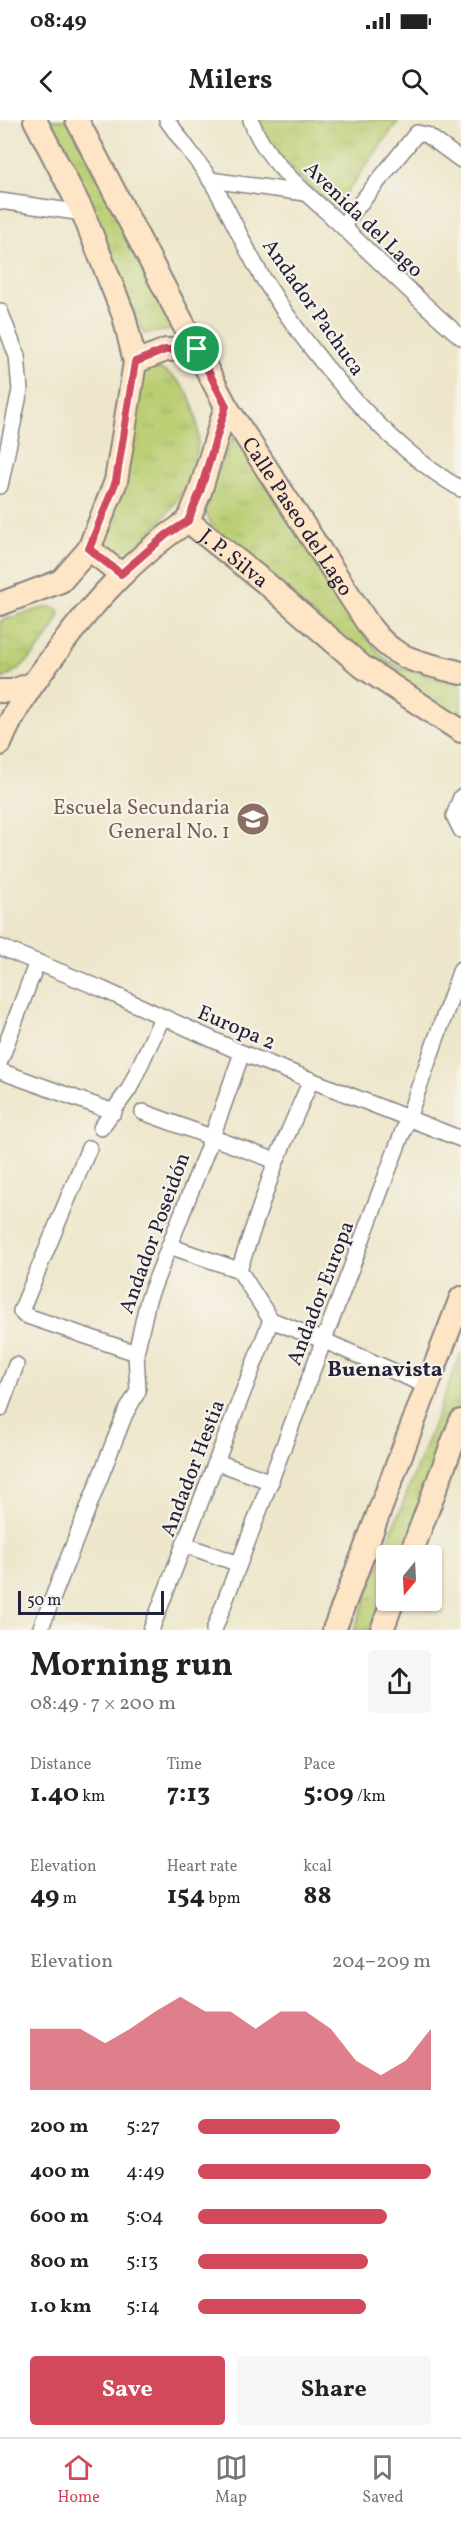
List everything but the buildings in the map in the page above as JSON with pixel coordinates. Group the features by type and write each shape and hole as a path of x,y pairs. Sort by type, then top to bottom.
{"street":[{"path":"0,604 61,581 89,549 116,481 135,362 124,316 83,213 35,120"},
{"name":"Calle Paseo del Lago","path":"77,120 226,406 383,645 400,655 461,673"},
{"name":"Andador Pachuca","path":"167,120 210,180 262,276 343,387 389,435 445,480 461,489"},
{"name":"Avenida del Lago","path":"251,120 264,146 305,194 342,226 409,292 461,337"},
{"path":"342,226 417,133 422,132 461,160"},
{"path":"210,180 305,194"},
{"path":"0,201 83,213"},
{"path":"0,311 17,356 20,390 0,486"},
{"path":"135,362 165,350 197,349"},
{"path":"188,521 200,492 226,406"},
{"name":"J. P. Silva","path":"0,744 32,684 90,607 121,574 166,535 188,521 267,584 363,667 461,731"},
{"path":"89,549 121,574"},
{"path":"61,581 74,589 90,607"},
{"path":"0,691 32,684"},
{"path":"461,797 454,816 461,830"},
{"name":"Europa 2","path":"0,947 242,1053 461,1139"},
{"path":"0,1061 37,962"},
{"name":"Andador Europa","path":"214,1630 325,1341 461,969"},
{"path":"102,1128 129,1089 162,1017"},
{"name":"Andador Poseidón","path":"40,1630 125,1414 138,1391 136,1353 148,1300 212,1137 242,1053"},
{"path":"0,1071 114,1112"},
{"path":"239,1270 276,1161 311,1080"},
{"path":"143,1112 276,1161"},
{"path":"89,1148 22,1313 136,1353"},
{"path":"169,1246 239,1270 271,1320 427,1386"},
{"path":"334,1630 461,1298"},
{"name":"Andador Hestia","path":"151,1630 218,1462 271,1320"},
{"path":"0,1409 16,1365"},
{"path":"414,1545 461,1420"},
{"path":"218,1462 270,1482"},
{"path":"184,1545 239,1564"},
{"path":"382,1630 389,1611"}],"green space":[{"path":"51,120 68,120 178,329 144,334"},
{"path":"254,120 399,120 333,211 259,135"},
{"path":"154,366 177,380 187,392 196,416 198,437 196,457 180,494 168,512 126,558 118,560 102,555 101,539 143,368"},
{"path":"233,437 381,656 400,668 461,684 461,724 398,688 214,529 204,510"},
{"path":"49,606 59,610 60,614 49,635 28,661 0,680 0,621"},
{"path":"461,1353 461,1403 408,1545 387,1545"},
{"path":"376,1573 376,1611 383,1611 376,1630 354,1630"}],"place":[{"name":"Escuela Secundaria General No. 1","path":"253,819"}],"district":[{"name":"Buenavista","path":"385,1368"}],"route":[{"path":"197,349 226,406 200,492 188,521 166,535 121,574 89,549 116,481 135,362 165,350 197,349"}]}
